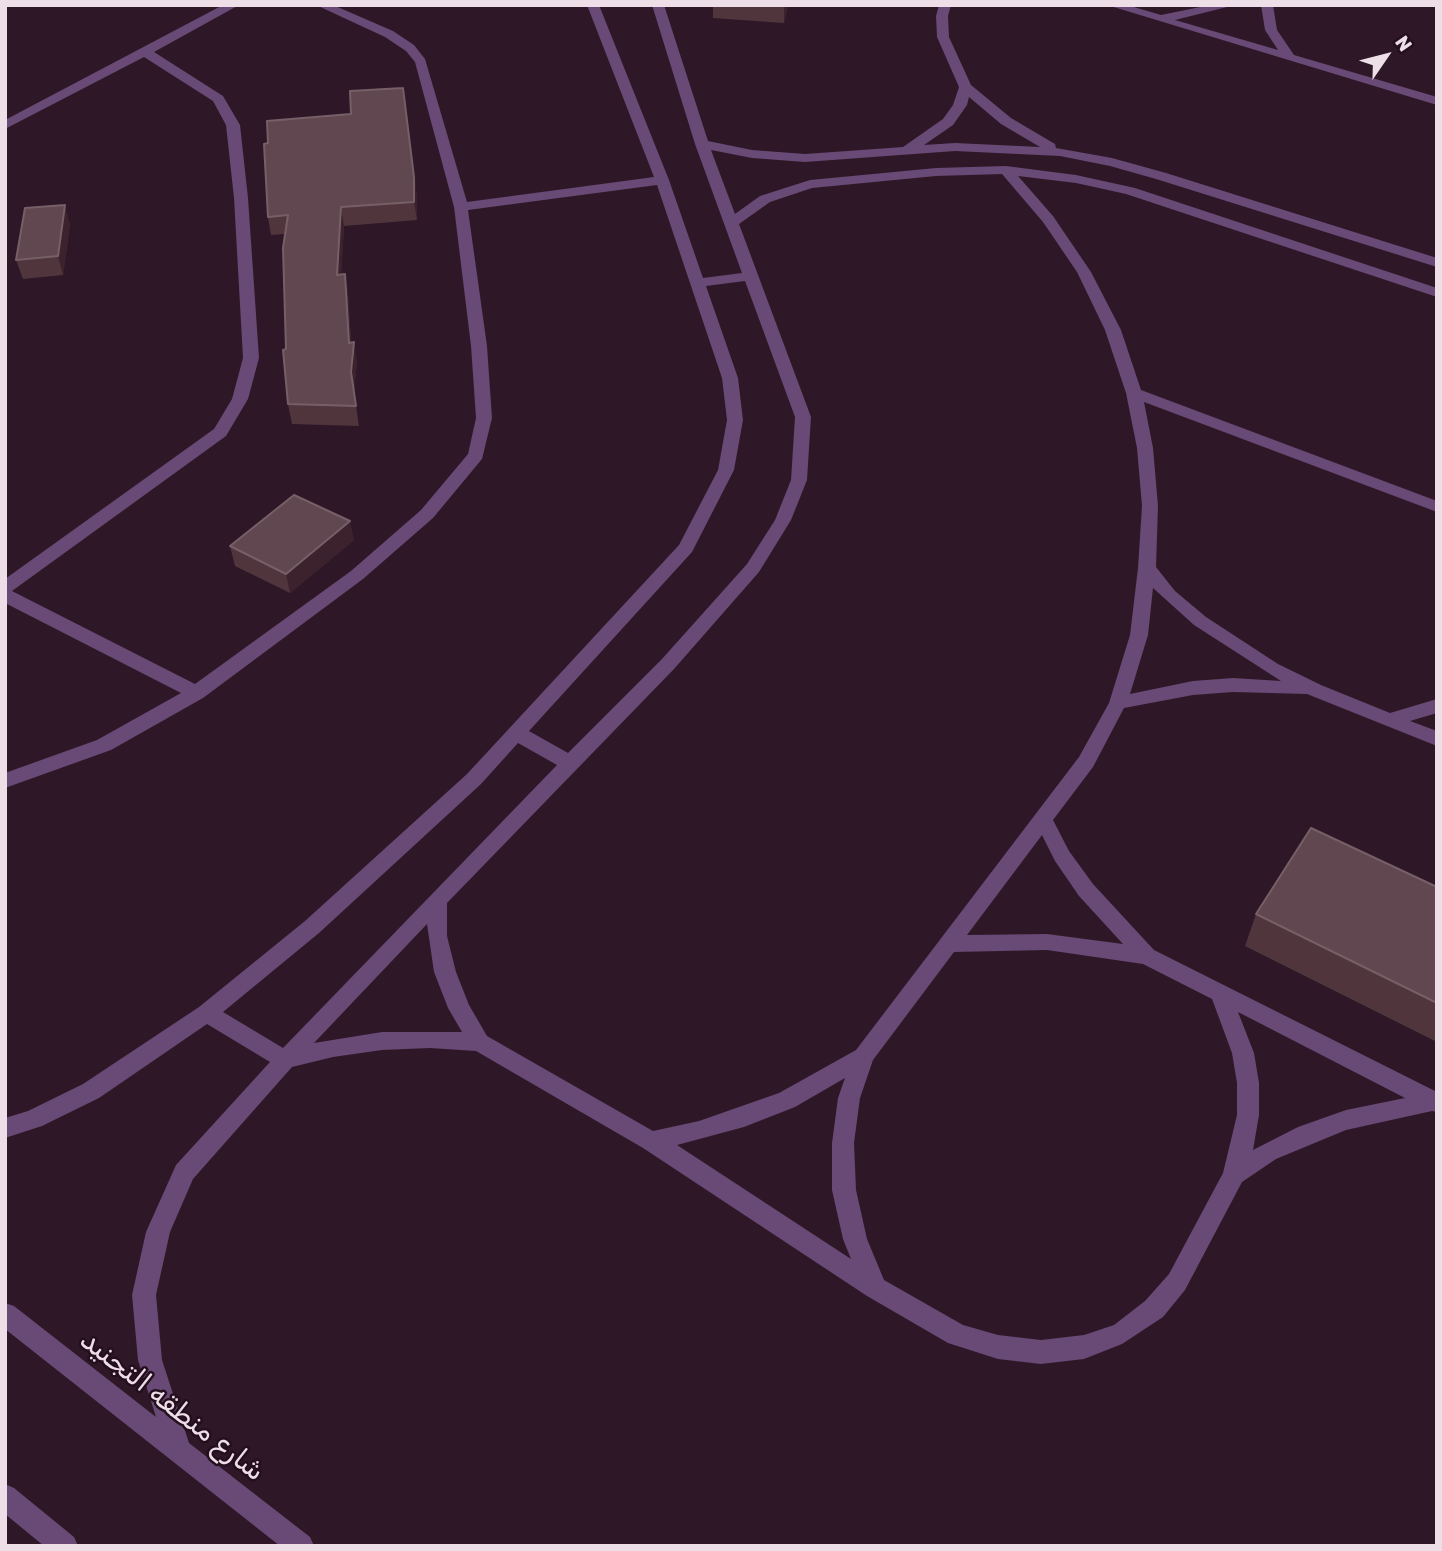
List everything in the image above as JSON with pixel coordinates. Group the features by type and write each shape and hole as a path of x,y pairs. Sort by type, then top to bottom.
{"street":[{"path":"5,125 233,5"},
{"path":"5,780 104,745 196,693 357,575 427,514 476,455 484,418 461,206 421,62 410,48 389,34 322,5"},
{"path":"5,1128 34,1119 92,1091 207,1013 312,927 474,779 686,548 726,470 735,420 730,378 662,180 593,5"},
{"path":"180,1453 149,1360 144,1295 158,1232 184,1171 437,900 668,664 753,568 782,520 799,480 803,417 702,145 658,5"},
{"path":"945,5 942,16 943,37 965,87 1006,121 1060,152"},
{"path":"1112,5 1437,101"},
{"path":"1158,19 1229,5"},
{"path":"1266,5 1271,30 1289,57"},
{"path":"5,588 220,432 240,400 251,358 242,198 233,125 218,99 144,51"},
{"path":"903,150 929,138 948,122 960,105 965,87"},
{"path":"1417,95 1437,93"},
{"path":"702,145 752,154 827,157 955,147 1007,147 1060,152 1112,162 1161,176 1437,263"},
{"path":"827,157 835,179"},
{"path":"732,222 765,199 787,190 835,179 1006,170 1076,179 1130,191 1437,293"},
{"path":"875,1288 855,1239 844,1190 843,1143 849,1098 864,1056 1086,762 1118,703 1139,635 1147,568 1150,506 1145,448 1134,393 1112,330 1084,272 1048,219 1006,170"},
{"path":"461,206 662,180"},
{"path":"1388,276 1407,253"},
{"path":"698,283 752,276"},
{"path":"1134,393 1437,507"},
{"path":"1147,568 1170,595 1199,621 1234,646 1314,690 1437,739"},
{"path":"5,595 196,693"},
{"path":"1118,703 1193,688 1274,686 1314,690"},
{"path":"1389,720 1437,706"},
{"path":"516,733 570,763"},
{"path":"1044,821 1062,856 1086,890 1147,956"},
{"path":"437,900 438,936 445,972 459,1008 479,1042"},
{"path":"950,944 1047,942 1147,956 1435,1102"},
{"path":"207,1013 285,1060 333,1048 382,1041 430,1039 479,1042 651,1140 875,1288 957,1335 998,1347 1041,1352 1084,1347 1122,1333 1154,1309 1177,1282 1234,1175 1248,1115 1248,1083 1243,1053 1220,993"},
{"path":"651,1140 699,1131 744,1117 787,1100 864,1056"},
{"path":"1234,1175 1268,1152 1306,1134 1346,1120 1435,1102"},
{"name":"شارع منطقه التجنيد","path":"5,1314 301,1546"},
{"path":"5,1497 65,1546"}],"building":[{"path":"403,88 414,177 414,202 341,207 337,275 345,274 349,343 354,342 351,372 356,406 288,404 283,350 286,349 283,248 288,215 268,217 264,144 268,143 267,121 351,114 350,91"},
{"path":"65,205 58,256 16,260 25,208"},
{"path":"294,495 350,521 286,574 230,546"},
{"path":"1311,828 1437,887 1437,1003 1256,914"}]}
